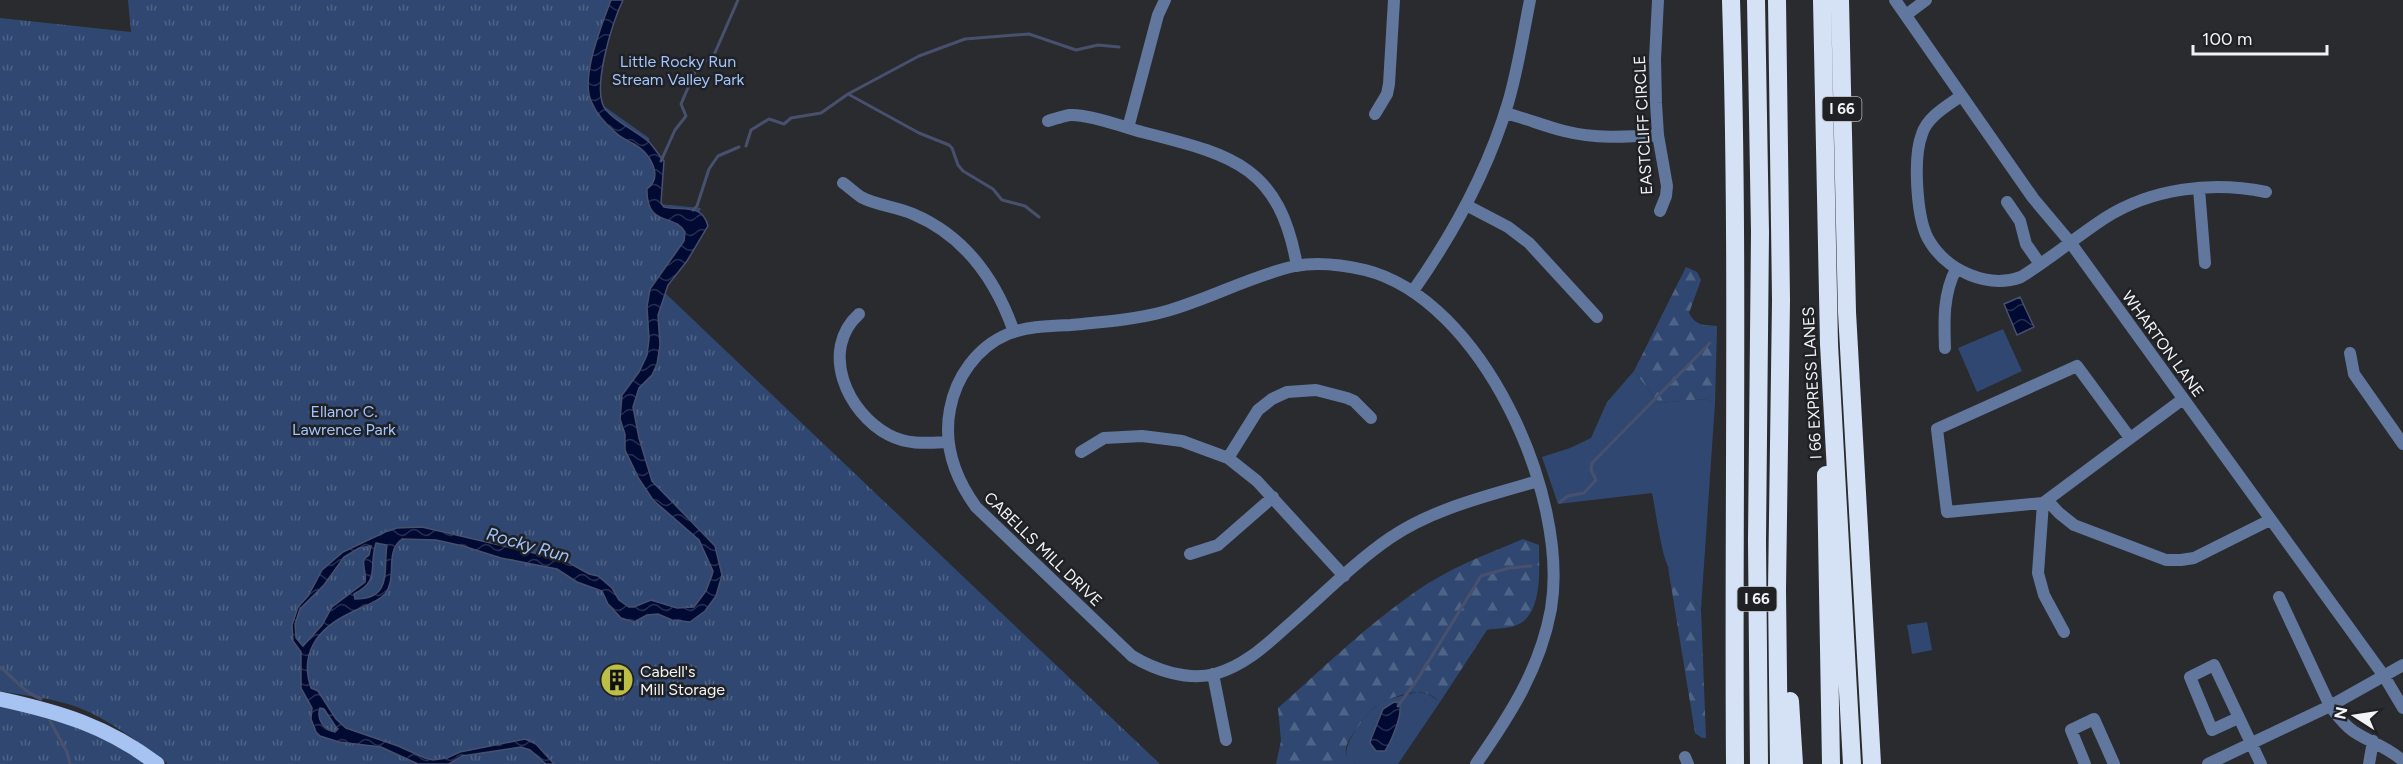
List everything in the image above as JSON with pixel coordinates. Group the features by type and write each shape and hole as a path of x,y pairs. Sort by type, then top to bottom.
{"highway":[{"path":"1731,0 1737,256 1735,764"},
{"path":"1748,0 1759,155"},
{"name":"I 66","path":"1756,0 1759,155 1759,433 1756,541 1759,764"},
{"name":"I 66 EXPRESS LANES","path":"1777,0 1781,289 1778,523 1779,764"},
{"name":"I 66 EXPRESS LANES","path":"1822,0 1829,344 1852,764"},
{"name":"I 66","path":"1840,0 1848,335 1874,764"},
{"path":"1829,344 1825,516 1831,764"},
{"path":"1759,433 1768,528 1771,764"},
{"path":"1778,523 1794,764"}],"main road":[{"path":"0,699 53,711 101,728 157,764"}],"street":[{"path":"1128,128 1158,15 1165,0"},
{"path":"1375,114 1387,94 1389,84 1394,0"},
{"path":"1413,291 1466,205 1504,113 1516,71 1530,0"},
{"name":"EASTCLIFF CIRCLE","path":"1658,0 1655,59 1658,135 1666,186 1666,196 1660,211"},
{"name":"WHARTON LANE","path":"1895,0 2033,198 2070,242 2384,676 2403,708"},
{"path":"1906,15 1926,0"},
{"path":"1961,96 1929,120 1922,133 1918,153 1920,213 1930,243 1956,269 1994,281 2004,282 2021,277 2107,217 2141,200 2162,193 2239,188 2266,192"},
{"path":"1504,113 1563,131 1589,136 1658,135"},
{"path":"1048,121 1076,116 1207,149 1236,162 1251,173 1268,191 1282,212 1292,238 1297,266"},
{"path":"843,183 861,197 915,214 958,242 976,260 992,282 1014,332"},
{"path":"2199,189 2205,263"},
{"path":"2007,202 2022,225 2026,244 2040,264"},
{"path":"1466,205 1508,227 1529,243 1597,317"},
{"name":"CABELLS MILL DRIVE","path":"1476,764 1519,700 1534,670 1545,639 1553,591 1554,558 1545,504 1538,481 1521,432 1491,378 1454,328 1413,291 1364,270 1327,265 1297,266 1162,312 1107,322 1032,328 1014,332 988,346 963,373 952,399 948,416 948,442 956,474 975,507 1124,649 1146,664 1184,674 1213,674 1238,665 1258,652 1391,538 1425,519 1445,510 1538,481"},
{"path":"1944,348 1946,297 1956,269"},
{"path":"859,314 847,326 840,341 839,358 843,377 859,409 878,428 901,440 921,444 948,442"},
{"path":"2350,353 2354,374 2403,444"},
{"path":"2130,438 2077,366 1937,429 1947,512 2045,501 2183,399"},
{"path":"1228,458 1258,410 1272,399 1287,392 1302,389 1316,390 1347,398 1354,401 1371,418"},
{"path":"1081,452 1104,438 1142,436 1182,441 1228,458 1273,497 1344,576"},
{"path":"1190,554 1218,545 1273,497"},
{"path":"2045,501 2074,525 2166,560 2181,560 2204,554 2270,520"},
{"path":"2045,501 2038,573 2044,595 2064,632"},
{"path":"2279,597 2330,706 2341,721 2353,731 2403,761"},
{"path":"2238,718 2212,730 2190,677 2214,665 2260,764"},
{"path":"2208,764 2330,706 2403,665"},
{"path":"1213,674 1226,740"},
{"path":"2085,764 2071,730 2094,719 2114,764"},
{"path":"2369,764 2373,741"}],"green space":[{"name":"Ellanor C. Lawrence Park","path":"128,0 616,0 611,12 598,102 649,138 659,204 701,208 664,292 1160,764 168,764 124,732 89,712 58,701 0,691 0,18 131,32"},
{"path":"1686,267 1697,272 1701,280 1689,313 1697,323 1717,326 1715,403 1705,399 1659,403 1634,371"},
{"path":"2003,329 2022,371 1977,392 1958,348"},
{"path":"1634,371 1659,403 1705,399 1715,403 1701,609 1672,574 1666,562 1652,493 1558,504 1542,457 1591,438 1607,402"},
{"path":"1523,539 1539,545 1538,589 1532,610 1527,618 1516,626 1487,630 1440,702 1430,695 1415,692 1393,698 1375,707 1358,727 1347,745 1347,756 1355,764 1276,764 1281,741 1278,708 1362,633 1415,592 1454,569"},
{"path":"1668,567 1701,609 1706,738 1695,733"},
{"path":"1927,622 1932,650 1912,654 1907,625"},
{"path":"1417,692 1428,694 1440,702 1398,764 1356,764 1349,760 1346,754 1352,737 1374,708 1389,700"},
{"path":"0,705 74,722 148,764 0,764"}],"water":[{"path":"611,0 623,0 605,56 600,88 602,101 606,110 650,143 664,161 661,203 664,207 696,211 705,219 708,226 687,261 668,285 658,315 660,345 657,364 652,375 639,388 633,407 639,438 652,481 715,546 722,575 716,596 705,611 690,622 672,620 658,614 647,615 634,622 621,618 608,604 602,591 577,582 557,569 501,558 436,540 402,539 394,551 391,580 385,594 373,603 337,620 314,643 308,664 311,688 318,691 336,719 346,728 425,758 433,760 447,758 460,752 525,739 536,744 554,764 546,764 530,750 521,747 462,756 449,764 418,764 381,747 339,742 320,736 311,719 312,708 301,688 301,652 293,641 292,625 298,607 308,596 322,570 343,552 385,532 397,528 422,527 564,560 589,574 598,576 612,588 619,600 629,607 651,600 677,608 694,607 706,591 713,571 699,540 653,500 639,479 625,450 625,434 620,419 622,395 639,372 647,355 649,339 647,307 650,289 684,241 685,232 680,226 656,215 651,210 647,189 652,184 655,171 650,159 640,148 608,126 592,103 588,81 590,67","holes":["376,543 387,545 384,581 381,589 375,594 367,598 355,599 354,594 368,584 371,578","371,546 369,555 364,559 365,582 332,607 322,625 303,646 296,638 295,624 300,609 324,585 344,557 359,548","320,708 324,709 338,729 335,732 327,729 322,723"]},
{"path":"2020,297 2034,327 2017,335 2004,304"},
{"path":"1394,702 1399,703 1400,707 1396,727 1385,751 1376,751 1370,743 1371,739 1383,709"}],"waterway":[{"path":"702,63 714,55 738,0"},
{"path":"746,146 751,130 769,119 784,124 791,118 821,113 848,94 919,56 965,39 1029,34 1076,50 1098,45 1119,47"},
{"path":"661,161 675,130 686,116 681,104 697,67"},
{"path":"848,94 919,133 949,145 963,171 993,189 1002,200 1025,206 1039,217"},
{"path":"693,210 697,206 709,169 718,156 739,147"},
{"path":"1560,502 1568,496 1584,493 1596,480 1591,470 1592,463 1710,343"},
{"path":"1398,706 1419,677 1481,576 1509,568 1531,566"},
{"path":"0,667 25,689 41,699"},
{"path":"50,721 67,752 70,764"}],"place":[{"name":"Cabell's Mill Storage","path":"617,680"}],"park label":[{"name":"Little Rocky Run Stream Valley Park","path":"678,70"}],"water label":[{"name":"Rocky Run","path":"528,545"}]}
